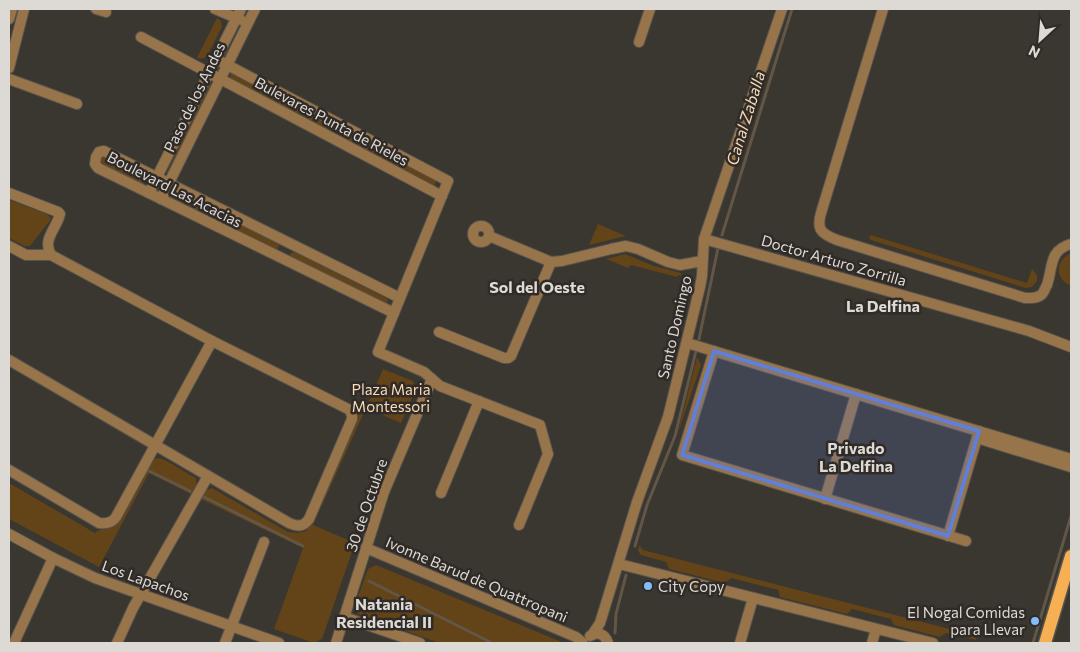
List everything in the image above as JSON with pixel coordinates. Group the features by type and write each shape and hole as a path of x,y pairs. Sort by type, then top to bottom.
{"main road":[{"path":"1045,643 1071,556"}],"street":[{"path":"9,19 12,9"},
{"path":"9,68 24,9"},
{"path":"215,9 239,13 248,23"},
{"name":"Paso de los Andes","path":"161,199 255,9"},
{"path":"639,42 650,9"},
{"name":"Santo Domingo","path":"585,639 600,623 637,502 668,417 700,287 704,239 782,9"},
{"path":"883,9 821,213 819,224 821,230 826,236 838,240 1026,298 1034,298 1041,295 1045,289 1055,255 1061,248 1071,244"},
{"name":"Paso de los Andes","path":"149,193 239,13"},
{"name":"Bulevares Punta de Rieles","path":"141,37 442,196 448,181 216,59"},
{"path":"9,79 77,104"},
{"path":"335,140 341,125"},
{"name":"Boulevard Las Acacias","path":"394,313 98,168 95,164 97,154 104,151 400,298"},
{"path":"9,193 53,209 60,214 48,241 48,250 51,255"},
{"path":"442,196 378,352 424,372 440,386 540,425 548,454 519,525"},
{"path":"489,236 551,262 626,246 680,265 702,261"},
{"name":"Doctor Arturo Zorrilla","path":"704,239 1029,331 1071,347"},
{"path":"280,258 287,242"},
{"path":"9,246 26,255 51,255 212,341 350,410 352,419 309,519 302,526 298,526 289,523 9,360"},
{"path":"439,332 504,358 511,356 551,262"},
{"path":"9,470 99,523 111,522 116,517 156,446 212,341"},
{"path":"687,343 856,394 1071,467"},
{"path":"714,351 682,455 966,541"},
{"name":"30 de Octubre","path":"336,643 384,492 432,379"},
{"path":"825,498 856,394"},
{"path":"442,493 479,401"},
{"path":"978,435 1071,459"},
{"path":"948,536 978,435"},
{"path":"117,643 132,608 208,476"},
{"name":"Los Lapachos","path":"9,534 95,578 279,643"},
{"path":"225,643 264,542"},
{"name":"Ivonne Barud de Quattropani","path":"366,548 585,639 599,634 607,642"},
{"path":"14,643 53,558"},
{"path":"619,564 933,643"},
{"path":"740,643 753,598"},
{"path":"344,616 420,643"},
{"path":"600,623 607,642"},
{"path":"872,643 876,629"}],"highlighted area":[{"path":"714,351 979,431 948,536 682,455"}],"green space":[{"path":"217,18 221,21 222,27 207,56 202,59 197,58"},
{"path":"232,72 332,125 330,130 327,131 231,80 230,75"},
{"path":"209,84 212,86 168,174 167,172"},
{"path":"345,132 434,179 436,181 435,185 433,186 341,138 342,133"},
{"path":"103,156 144,177 146,179 145,182 141,184 100,164 100,157"},
{"path":"174,192 278,244 277,250 173,200 171,196"},
{"path":"9,200 47,214 51,218 30,246 24,246 9,238"},
{"path":"598,224 626,236 589,245"},
{"path":"871,235 1027,283 1032,269 1037,275 1037,281 1032,287 1026,288 871,240 869,238"},
{"path":"294,252 386,298 388,300 386,304 290,259 289,256"},
{"path":"1071,253 1071,286 1065,283 1059,274 1059,265"},
{"path":"625,254 654,266 681,273 681,276 678,275 677,277 631,265 628,268 606,259"},
{"path":"697,357 701,365 677,436"},
{"name":"Plaza Maria Montessori","path":"383,369 413,381 416,389 401,423 366,408 313,525 355,543 322,639 314,643 274,629 303,548 201,499 206,490 212,488 288,532 306,531 362,404 367,406"},
{"path":"159,458 196,478 194,489 191,494 149,473 99,567 9,519 9,483 95,533 102,529 112,528 122,516 151,460"},
{"path":"639,545 643,550 977,636 976,640 946,633 940,637 894,625 891,619 852,609 847,614 780,597 778,590 731,578 725,583 669,569 666,562 641,555 638,551"},
{"path":"376,565 564,643 440,643 358,614 354,607 368,569"}],"waterway":[{"name":"Canal Zaballa","path":"722,235 792,9"},
{"name":"Canal Zaballa","path":"699,339 718,248"},
{"name":"Canal Zaballa","path":"635,546 647,505 675,436 696,351"},
{"name":"Canal Zaballa","path":"149,471 190,491"},
{"name":"Canal Zaballa","path":"204,497 303,546"},
{"path":"1033,643 1071,516"},
{"name":"Canal Zaballa","path":"615,633 616,614 626,575"},
{"name":"Canal Zaballa","path":"369,581 492,643"}],"place":[{"name":"City Copy","path":"648,586"},
{"name":"El Nogal Comidas para Llevar","path":"1035,621"}],"district":[{"name":"Sol del Oeste","path":"537,286"},
{"name":"La Delfina","path":"883,305"},
{"name":"Privado La Delfina","path":"856,456"},
{"name":"Natania Residencial II","path":"384,612"}]}
